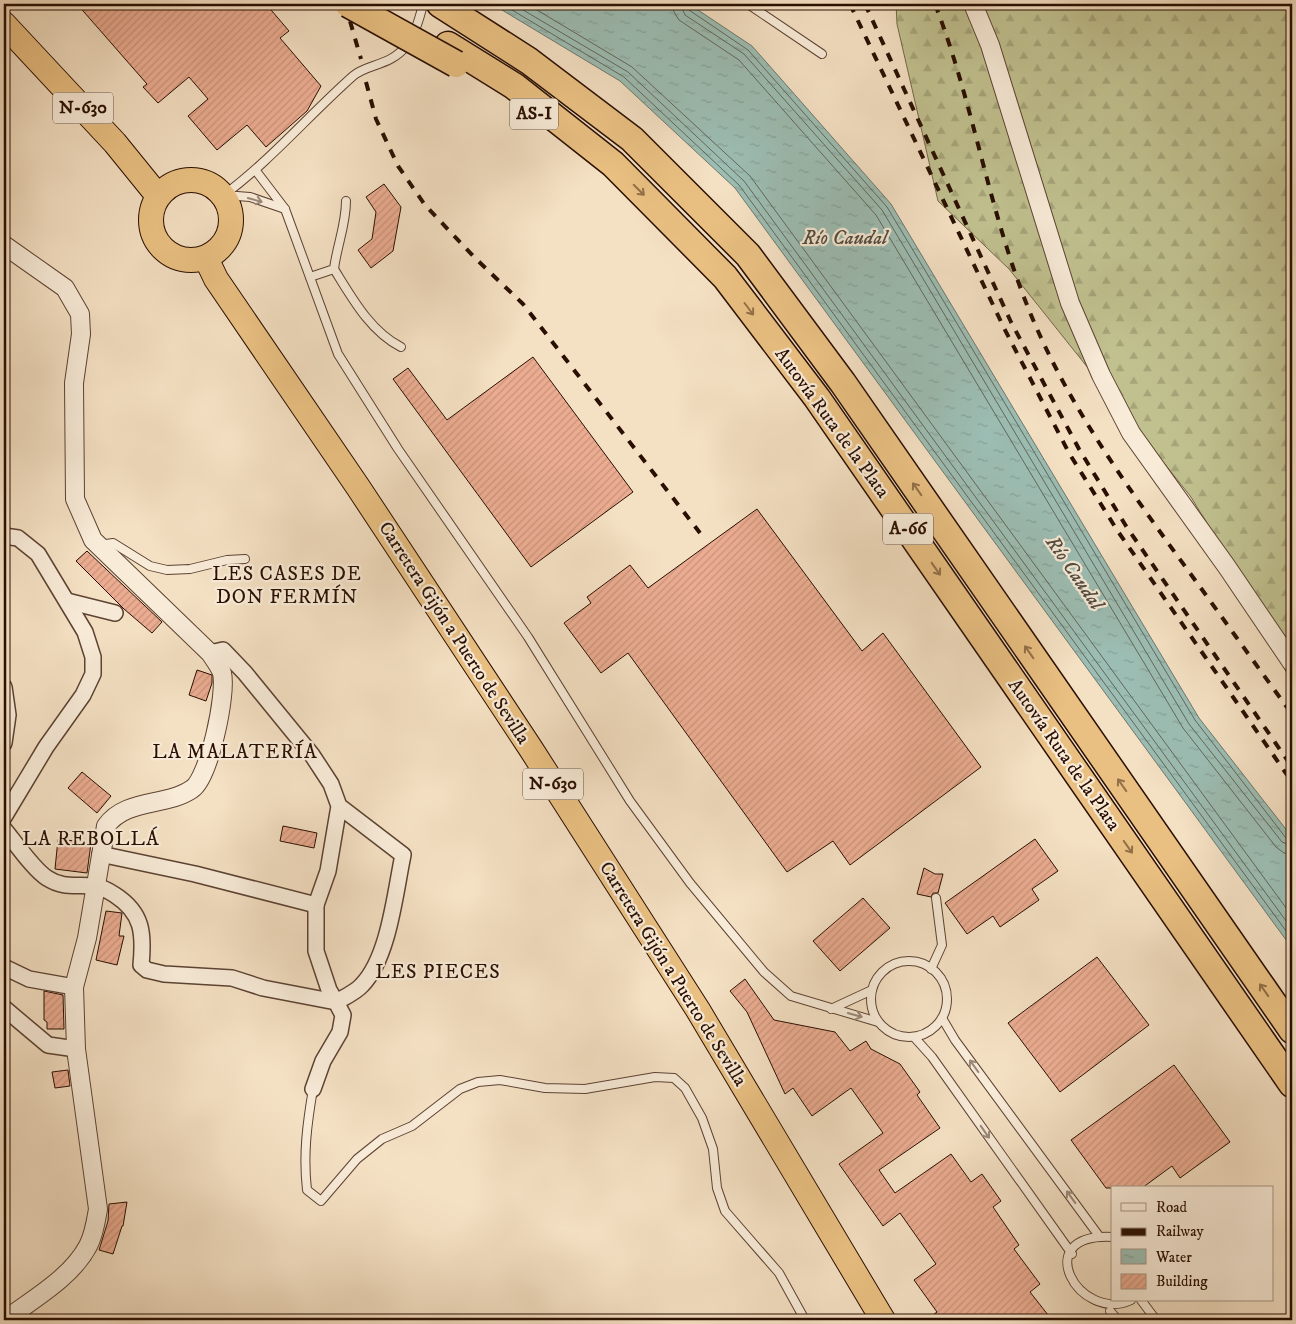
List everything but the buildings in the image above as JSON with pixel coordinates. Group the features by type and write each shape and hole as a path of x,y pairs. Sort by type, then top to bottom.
{"highway":[{"path":"348,4 452,54"},
{"name":"Autovía Ruta de la Plata","path":"379,4 452,54 514,86 612,164 725,277 817,398 1292,1084"},
{"name":"Autovía Ruta de la Plata","path":"446,7 529,61 632,139 748,255 843,383 1292,1030"},
{"name":"N-630","path":"4,24 115,143 158,196"},
{"path":"191,179 209,183 224,195 231,212 230,231 221,247 206,258 186,260 166,252 153,236 150,215 158,196 172,183 191,179"},
{"name":"Carretera Gijón a Puerto de Sevilla","path":"206,258 216,279 358,488 525,740 698,1010 883,1320"}],"street":[{"path":"973,4 990,45 1070,303 1101,375 1131,433 1227,567 1292,663"},
{"path":"4,245 65,288 80,314 81,334 74,383 75,499 93,540 210,653 222,673 222,700 208,763 200,782 191,790 132,808 112,818 106,826 87,938 74,987 76,1049 98,1209 95,1228 88,1246 76,1264 60,1280 5,1320"},
{"path":"4,536 18,538 38,554 53,582 67,601 85,632 93,657 93,674 84,695 46,747 4,817"},
{"path":"67,601 115,613"},
{"path":"210,653 223,650 245,673 312,754 332,784 339,806 328,871 316,905 316,951 328,990 343,1015 340,1032 323,1061 313,1089"},
{"path":"4,686 8,715 4,743"},
{"path":"4,829 46,877 66,887 95,886 107,890 127,903 138,918 143,937 141,965 147,970 164,974 232,978 263,988 336,1002 362,986 376,966 389,922 403,855 339,806"},
{"path":"100,854 195,874 316,905"},
{"path":"4,967 29,979 74,987"},
{"path":"4,1008 48,1044 76,1049"}],"lane":[{"path":"224,195 256,172 355,74 384,64 406,46 420,15 422,4"},
{"path":"748,4 822,54"},
{"path":"256,172 285,209 338,354 398,449 528,637 630,801 690,883 764,972 790,996 878,1022"},
{"path":"224,195 250,197 285,209"},
{"path":"346,201 346,221 338,242 334,269 360,311 389,341 402,347"},
{"path":"310,277 334,269"},
{"path":"98,545 112,543 150,566 167,570 190,569 227,560 244,559"},
{"path":"932,969 942,946 936,898"},
{"path":"903,962 918,962 932,969 942,980 947,994 946,1009 942,1018 929,1032 914,1037 899,1036 885,1030 878,1022 871,1004 872,990 878,976 889,967 903,962"},
{"path":"831,1009 872,990"},
{"path":"942,1018 955,1040 1099,1236"},
{"path":"914,1037 932,1057 1072,1254"},
{"path":"313,1089 305,1134 305,1176 307,1190 320,1201 356,1160 382,1139 412,1126 460,1089 478,1082 500,1080 545,1088 585,1089 655,1077 674,1078 685,1088 702,1118 713,1149 717,1188 725,1211 778,1273 805,1320"},
{"path":"1074,1296 1067,1279 1068,1264 1072,1254 1076,1248 1086,1241 1099,1236 1111,1237"},
{"path":"1118,1320 1106,1311 1125,1306 1129,1302"},
{"path":"1142,1302 1156,1320"}],"green space":[{"path":"896,4 1292,4 1292,684 1244,585 1191,497 1009,269 938,201 897,24"}],"water":[{"name":"Río Caudal","path":"492,4 689,4 752,46 891,204 1199,718 1292,837 1292,948 735,188 620,81"}],"railway":[{"path":"345,4 361,59"},
{"path":"850,4 1004,328 1069,453 1117,530 1292,782"},
{"path":"865,4 1011,322 1079,449 1126,526 1292,767"},
{"path":"935,4 960,79 1013,268 1041,339 1057,371 1094,434 1134,495 1292,714"},
{"path":"366,82 376,119 398,166 425,205 475,258 523,304 700,533"}],"district":[{"name":"LES CASES DE DON FERMÍN","path":"287,586"},
{"name":"LA MALATERÍA","path":"235,752"},
{"name":"LA REBOLLÁ","path":"91,839"},
{"name":"LES PIECES","path":"438,972"}]}
